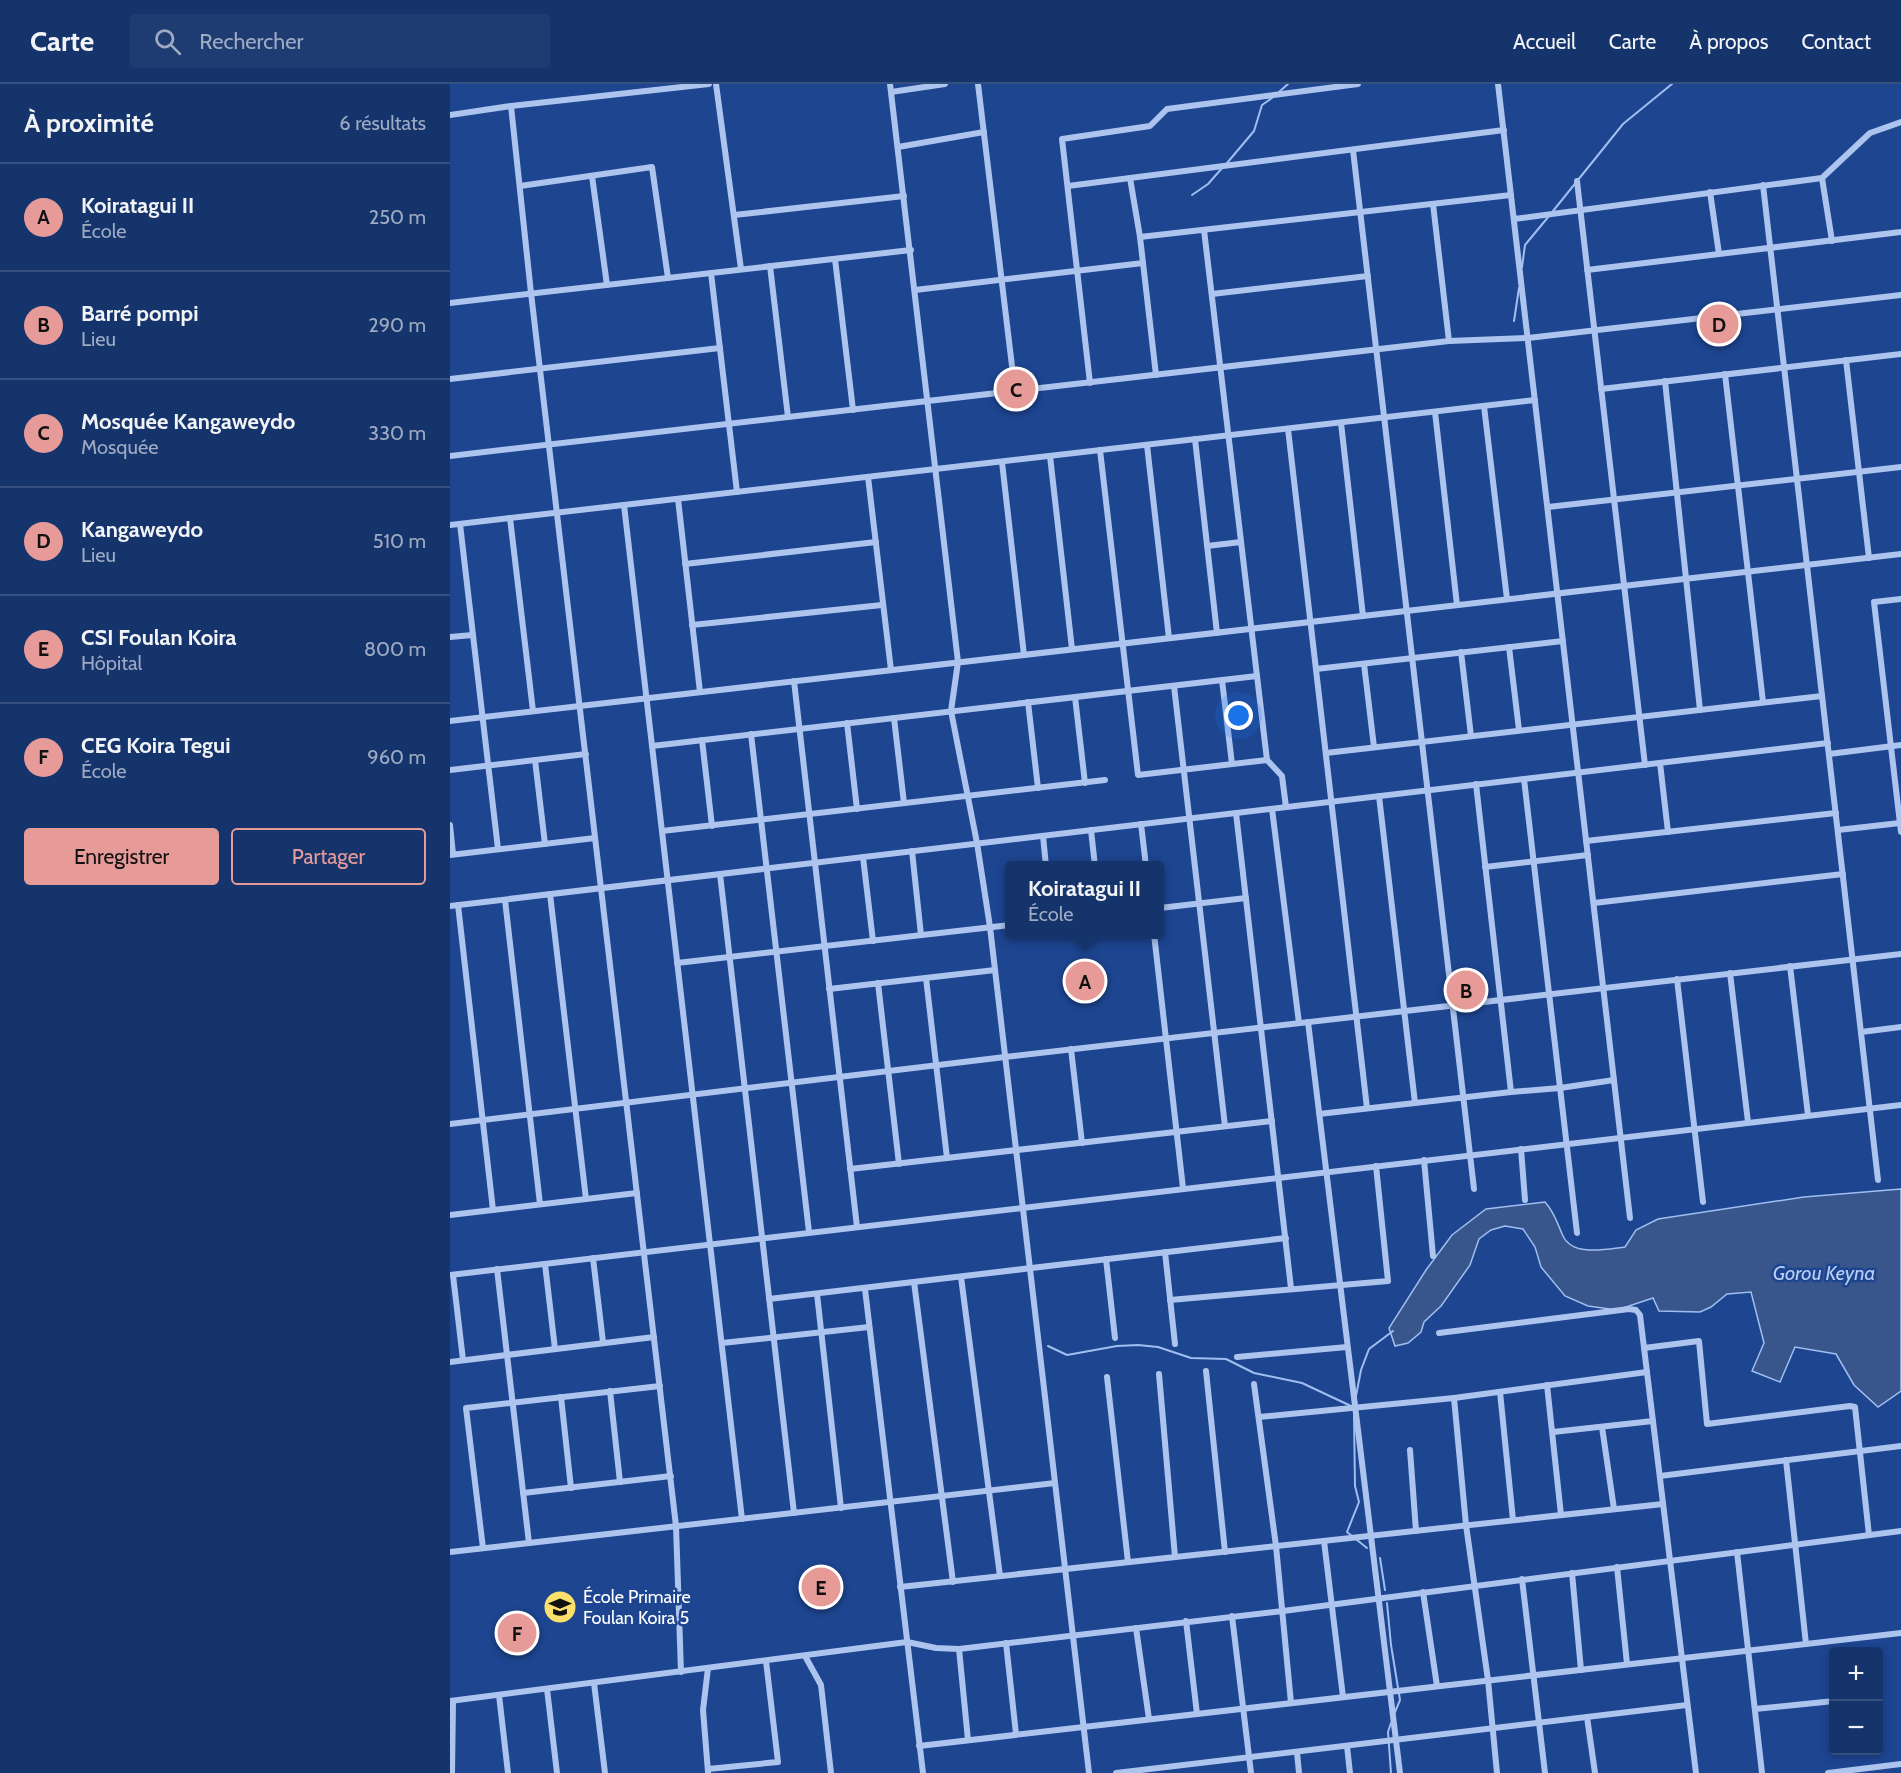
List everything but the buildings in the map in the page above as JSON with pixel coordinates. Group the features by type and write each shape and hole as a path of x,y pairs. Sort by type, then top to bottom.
{"street":[{"path":"450,115 709,84"},
{"path":"716,84 741,269"},
{"path":"890,84 958,662 951,711 977,843 990,927 1089,1773"},
{"path":"891,92 945,84"},
{"path":"978,84 1015,391"},
{"path":"1090,383 1062,139 1150,126 1167,109 1358,84"},
{"path":"1498,84 1630,1218"},
{"path":"511,106 676,1526 681,1672"},
{"path":"1514,219 1822,178 1870,133 1901,122"},
{"path":"1068,186 1504,130"},
{"path":"898,147 984,132"},
{"path":"1353,150 1474,1189"},
{"path":"520,186 652,167 668,278"},
{"path":"592,176 607,285"},
{"path":"1130,178 1140,237 1156,375"},
{"path":"1822,178 1832,241"},
{"path":"1577,181 1645,765"},
{"path":"1763,185 1878,1180"},
{"path":"1710,192 1719,254"},
{"path":"1140,237 1511,195"},
{"path":"734,215 904,196"},
{"path":"1432,204 1449,341"},
{"path":"1204,230 1267,760 1282,776 1286,807"},
{"path":"1587,270 1901,232"},
{"path":"450,303 911,250"},
{"path":"836,258 853,410"},
{"path":"915,290 1143,263"},
{"path":"770,266 788,417"},
{"path":"711,273 737,492"},
{"path":"1212,294 1368,276"},
{"path":"450,456 1449,341 1528,338 1901,295"},
{"path":"450,379 720,348"},
{"path":"1601,389 1901,354"},
{"path":"1846,360 1869,558"},
{"path":"1725,374 1763,702"},
{"path":"1665,381 1700,710"},
{"path":"450,525 1535,400"},
{"path":"1484,406 1507,599"},
{"path":"1435,412 1457,605"},
{"path":"1341,423 1363,616"},
{"path":"1288,429 1367,1108"},
{"path":"1195,439 1217,633"},
{"path":"1147,445 1169,638"},
{"path":"1100,450 1138,775 1267,760"},
{"path":"1050,456 1072,649"},
{"path":"1002,462 1024,655"},
{"path":"1548,507 1901,467"},
{"path":"868,477 891,670"},
{"path":"678,499 700,692"},
{"path":"624,505 742,1519"},
{"path":"510,518 532,711"},
{"path":"460,524 498,849"},
{"path":"685,564 876,542"},
{"path":"1207,546 1241,542"},
{"path":"450,721 1901,554"},
{"path":"1901,599 1874,602 1901,831"},
{"path":"692,625 882,604"},
{"path":"450,637 473,635"},
{"path":"1316,669 1563,641"},
{"path":"1509,647 1519,730"},
{"path":"1461,652 1471,736"},
{"path":"1364,664 1374,747"},
{"path":"652,746 1257,676"},
{"path":"1222,680 1232,764"},
{"path":"794,681 857,1227"},
{"path":"1174,686 1225,1126"},
{"path":"1326,753 1822,696"},
{"path":"1075,697 1085,783"},
{"path":"1028,702 1038,788"},
{"path":"894,718 904,803"},
{"path":"847,723 857,809"},
{"path":"751,734 809,1233"},
{"path":"702,740 712,825"},
{"path":"450,906 1827,743"},
{"path":"1829,754 1901,745"},
{"path":"450,770 586,754"},
{"path":"535,760 545,844"},
{"path":"1660,763 1668,832"},
{"path":"1524,779 1577,1233"},
{"path":"662,831 1105,780"},
{"path":"1476,784 1511,1092"},
{"path":"1379,796 1415,1103"},
{"path":"1272,809 1299,1023"},
{"path":"1236,813 1292,1288"},
{"path":"1586,841 1836,813"},
{"path":"1838,830 1900,823"},
{"path":"1141,824 1145,861"},
{"path":"450,825 452,854 596,838"},
{"path":"1091,830 1094,861"},
{"path":"1043,836 1046,861"},
{"path":"912,851 921,935"},
{"path":"1485,867 1588,855"},
{"path":"863,857 873,941"},
{"path":"720,874 794,1513"},
{"path":"1594,903 1843,874"},
{"path":"550,894 586,1199"},
{"path":"1164,907 1246,898"},
{"path":"505,900 540,1204"},
{"path":"458,905 493,1210"},
{"path":"678,963 1005,926"},
{"path":"1155,939 1184,1188"},
{"path":"450,1124 1071,1049 1901,954"},
{"path":"1790,966 1808,1116"},
{"path":"829,989 995,970"},
{"path":"1730,974 1748,1122"},
{"path":"926,978 947,1158"},
{"path":"1677,980 1703,1202"},
{"path":"878,983 899,1164"},
{"path":"1308,1022 1400,1773"},
{"path":"1861,1032 1901,1027"},
{"path":"1071,1049 1082,1143"},
{"path":"1319,1114 1614,1080"},
{"path":"463,1360 451,1275 1901,1105"},
{"path":"850,1169 1272,1121"},
{"path":"1521,1149 1525,1200"},
{"path":"1424,1160 1433,1257"},
{"path":"1170,1300 1388,1281 1376,1166"},
{"path":"450,1215 637,1192"},
{"path":"769,1299 1286,1238"},
{"path":"1165,1252 1175,1344"},
{"path":"593,1258 603,1342"},
{"path":"1106,1259 1114,1338"},
{"path":"544,1264 555,1348"},
{"path":"497,1269 529,1543"},
{"path":"961,1277 1000,1576"},
{"path":"914,1282 953,1582"},
{"path":"865,1288 922,1773"},
{"path":"817,1294 841,1508"},
{"path":"1440,1333 1629,1309 1640,1315 1696,1773"},
{"path":"722,1343 869,1327"},
{"path":"450,1362 654,1337"},
{"path":"1644,1348 1699,1341 1707,1424 1853,1406 1856,1410 1869,1535"},
{"path":"1237,1357 1347,1347"},
{"path":"1206,1371 1225,1552"},
{"path":"1259,1417 1454,1398 1647,1372"},
{"path":"1159,1374 1175,1557"},
{"path":"1107,1377 1128,1562"},
{"path":"1254,1384 1276,1546 1291,1703"},
{"path":"1547,1385 1561,1515"},
{"path":"483,1548 466,1408 660,1386"},
{"path":"610,1391 620,1482"},
{"path":"1500,1392 1513,1520"},
{"path":"561,1397 571,1488"},
{"path":"1454,1398 1466,1525 1488,1680 1497,1773"},
{"path":"1553,1432 1653,1421"},
{"path":"1602,1427 1614,1509"},
{"path":"1660,1476 1901,1446"},
{"path":"1410,1450 1416,1531"},
{"path":"1786,1460 1806,1644"},
{"path":"523,1493 670,1476"},
{"path":"450,1552 1055,1483"},
{"path":"900,1587 1663,1504"},
{"path":"452,1773 452,1701 907,1642 936,1648 959,1649 1073,1636 1901,1531"},
{"path":"1324,1541 1343,1697"},
{"path":"1737,1552 1762,1773"},
{"path":"1617,1567 1627,1664"},
{"path":"1572,1573 1581,1670"},
{"path":"1522,1579 1545,1773"},
{"path":"1423,1592 1437,1686"},
{"path":"1232,1616 1251,1773"},
{"path":"1186,1621 1197,1714"},
{"path":"1136,1628 1149,1719"},
{"path":"919,1746 1901,1633"},
{"path":"1006,1643 1016,1734"},
{"path":"959,1649 968,1740"},
{"path":"805,1656 821,1685 831,1773"},
{"path":"708,1668 703,1710 708,1771 778,1762 766,1661"},
{"path":"594,1683 605,1773"},
{"path":"547,1689 557,1773"},
{"path":"499,1695 508,1773"},
{"path":"1755,1709 1829,1701"},
{"path":"1116,1773 1154,1771 1249,1757 1687,1705"},
{"path":"1587,1717 1595,1773"},
{"path":"1347,1746 1350,1773"},
{"path":"1297,1752 1299,1773"},
{"path":"769,1763 770,1773"},
{"path":"1828,1773 1901,1764"}],"water":[{"name":"Gorou Keyna","path":"1901,1189 1901,1391 1878,1407 1854,1385 1836,1354 1795,1347 1780,1382 1752,1371 1764,1343 1751,1292 1727,1294 1711,1307 1700,1312 1659,1311 1653,1298 1617,1310 1588,1306 1565,1296 1541,1267 1535,1247 1523,1229 1505,1226 1491,1230 1479,1239 1470,1265 1441,1306 1424,1322 1421,1332 1408,1343 1395,1346 1389,1328 1426,1270 1452,1235 1486,1209 1545,1202 1554,1214 1568,1243 1582,1249 1600,1250 1625,1247 1636,1230 1658,1219 1804,1197"}],"waterway":[{"path":"1279,92 1288,84"},
{"path":"1553,211 1623,124 1672,84"},
{"path":"1227,163 1254,131 1262,105 1272,98"},
{"path":"1192,195 1208,184 1223,167"},
{"path":"1522,267 1525,245 1549,216"},
{"path":"1514,321 1519,288"},
{"path":"1356,1396 1361,1370 1369,1349 1393,1331"},
{"path":"1048,1346 1067,1355 1117,1346 1138,1345 1158,1347 1191,1358 1226,1359 1254,1373 1302,1383 1351,1406"},
{"path":"1354,1416 1355,1486 1359,1502 1347,1532 1367,1548"},
{"path":"1380,1558 1385,1590"},
{"path":"1387,1603 1400,1700 1395,1712"},
{"path":"1391,1723 1388,1732 1391,1773"}],"place":[{"name":"Kangaweydo","path":"1719,324"},
{"name":"Mosquée Kangaweydo","path":"1016,389"},
{"name":"Koiratagui II","path":"1085,981"},
{"name":"Barré pompi","path":"1466,990"},
{"name":"CSI Foulan Koira","path":"821,1587"},
{"name":"École Primaire Foulan Koira 5","path":"560,1607"},
{"name":"CEG Koira Tegui","path":"517,1633"}]}
